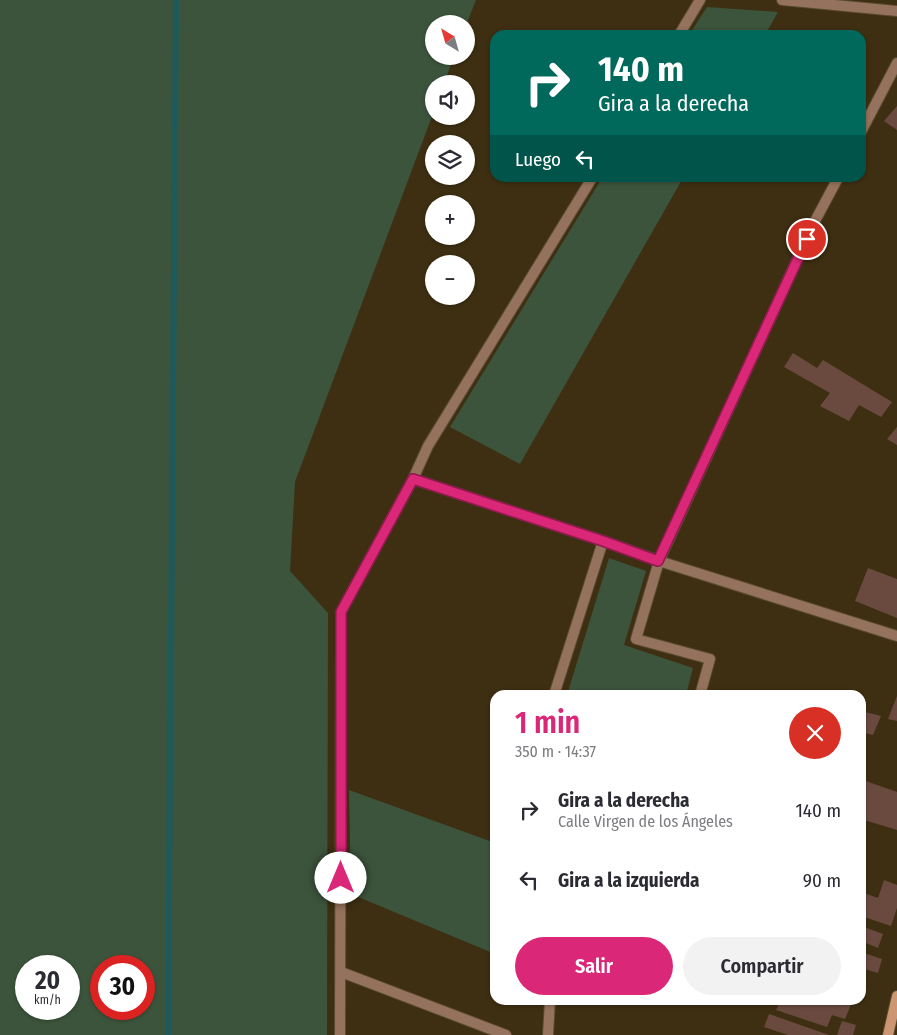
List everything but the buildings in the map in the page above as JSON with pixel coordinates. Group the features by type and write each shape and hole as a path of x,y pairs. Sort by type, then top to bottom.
{"main road":[{"path":"888,1035 897,996"}],"street":[{"path":"682,30 700,0"},
{"path":"782,0 897,11"},
{"path":"866,122 897,63"},
{"path":"340,1035 341,612 413,479 428,446 590,182"},
{"path":"701,690 710,659 636,639 658,561 815,221 836,182"},
{"path":"413,479 603,541 658,561 897,636"},
{"path":"556,690 603,541"},
{"path":"341,972 506,1035"},
{"path":"548,1035 550,1005"}],"green space":[{"path":"0,0 476,0 470,15 425,15 425,65 451,65 447,75 425,75 425,125 429,125 295,482 290,571 328,613 327,1035 0,1035"},
{"path":"707,7 778,12 768,30 692,30"},
{"path":"600,182 681,182 520,464 450,427"},
{"path":"609,558 646,571 624,645 693,668 687,690 569,690"},
{"path":"349,790 490,841 490,952 351,894"}],"waterway":[{"path":"168,1035 176,0"}],"route":[{"path":"341,878 341,612 413,479 603,541 658,561 807,239"}]}
